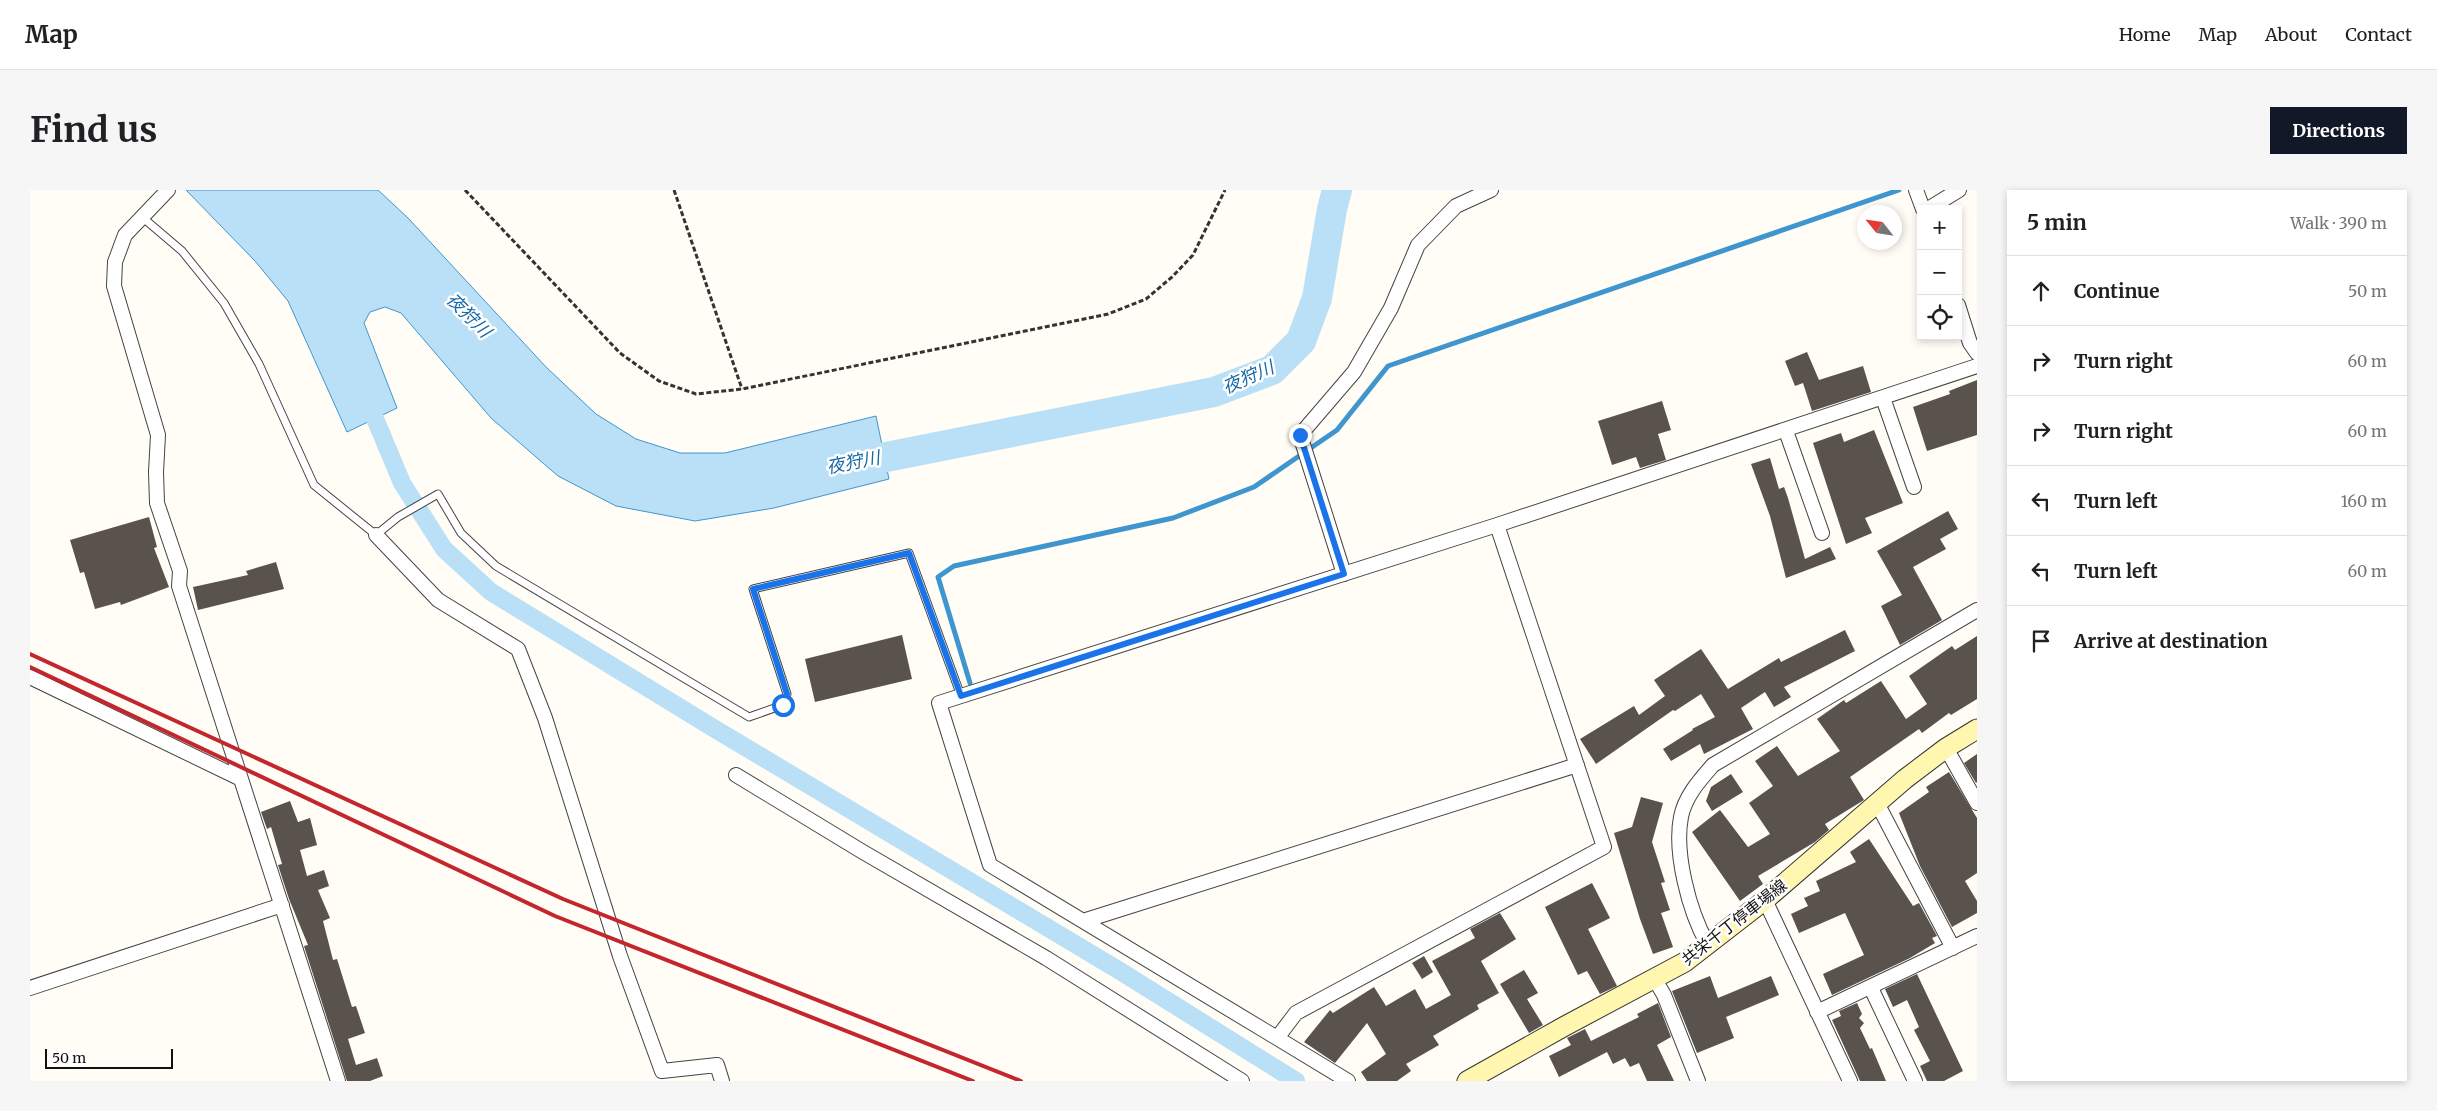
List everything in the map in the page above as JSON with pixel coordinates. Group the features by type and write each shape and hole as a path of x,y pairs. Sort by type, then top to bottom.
{"main road":[{"name":"共栄千丁停車場線","path":"1468,1081 1685,962 1765,900 1946,748 1977,729"}],"street":[{"path":"1344,574 1300,435 1354,372 1392,308 1418,244 1456,206 1491,190"},
{"path":"1935,205 1959,190"},
{"path":"1916,191 1921,205"},
{"path":"166,192 125,235 115,262 114,286 158,435 157,503 180,571 179,586 338,1081"},
{"path":"1962,318 1970,343 1977,353"},
{"path":"1348,1081 990,865 939,703 1497,525 1786,431 1977,366"},
{"path":"1883,398 1914,487"},
{"path":"1786,431 1822,533"},
{"path":"1277,1038 1296,1013 1604,847 1497,525"},
{"path":"376,535 438,600 518,649 545,718 620,956 662,1071 717,1065 722,1081"},
{"path":"1708,943 1693,909 1684,878 1680,840 1681,816 1694,786 1713,765 1977,610"},
{"path":"30,677 241,779"},
{"path":"1946,748 1977,803"},
{"path":"1083,921 1577,765"},
{"path":"736,775 863,852 1046,958 1242,1081"},
{"path":"1877,804 1953,948"},
{"path":"1765,900 1850,1081"},
{"path":"30,988 282,905"},
{"path":"1818,1012 1977,936"},
{"path":"1654,978 1664,994 1698,1081"},
{"path":"1871,988 1915,1081"}],"lane":[{"path":"142,217 182,251 224,303 259,364 314,484 376,535 398,518 438,494 461,533 496,566 749,717 783,705 787,694 753,589 909,553 961,696"}],"path":[{"path":"465,190 620,354 658,381 696,394 742,389 1108,314 1146,299 1172,277 1193,254 1225,190"},
{"path":"674,190 742,389"}],"water":[{"path":"186,190 378,190 408,218 546,367 596,414 636,439 680,453 725,453 876,416 889,479 774,508 695,521 616,506 558,476 491,418 401,313 385,307 370,312 364,323 397,408 347,432 288,301 255,261"}],"building":[{"path":"1807,352 1819,380 1863,366 1871,392 1812,411 1803,383 1795,386 1785,361"},
{"path":"1977,380 1977,435 1927,451 1913,407 1950,394 1949,391"},
{"path":"1662,401 1671,430 1658,434 1666,460 1640,468 1636,457 1612,465 1598,421"},
{"path":"1874,430 1903,503 1865,518 1872,533 1846,544 1813,443 1841,433 1844,442"},
{"path":"1770,458 1779,489 1784,487 1788,498 1805,559 1830,547 1836,559 1786,578 1770,516 1751,464"},
{"path":"1948,511 1958,529 1940,539 1946,549 1913,567 1942,620 1900,645 1881,606 1902,595 1877,551"},
{"path":"149,517 157,547 154,548 169,587 121,605 120,602 95,609 84,572 80,573 70,540"},
{"path":"276,562 284,589 198,610 193,587 248,575 246,571"},
{"path":"1845,630 1855,651 1784,687 1791,697 1774,707 1765,692 1741,708 1753,729 1704,754 1700,744 1671,761 1663,749 1692,729 1715,717 1701,694 1675,711 1673,710 1596,764 1580,739 1634,706 1639,715 1665,696 1654,680 1701,649 1728,689 1779,658 1781,662"},
{"path":"902,635 912,679 815,702 805,659"},
{"path":"1977,636 1977,699 1951,715 1949,713 1922,733 1919,729 1850,777 1864,800 1825,824 1829,830 1815,842 1758,876 1763,884 1740,901 1692,832 1720,810 1748,847 1770,834 1749,803 1773,786 1755,761 1777,746 1798,776 1840,751 1817,719 1844,700 1846,703 1881,681 1906,719 1927,704 1909,676 1952,646 1955,650"},
{"path":"1977,754 1977,782 1976,783 1964,763"},
{"path":"1949,772 1977,818 1977,873 1965,881 1977,901 1977,913 1952,927 1920,866 1899,813 1929,792 1926,787"},
{"path":"1731,774 1743,792 1712,811 1706,801 1711,787"},
{"path":"1641,797 1663,803 1652,842 1665,882 1661,883 1670,910 1661,913 1673,947 1653,954 1640,919 1614,833 1632,827"},
{"path":"290,801 298,822 310,818 317,845 300,850 307,876 324,870 329,886 318,890 330,918 323,921 333,960 337,959 352,1007 356,1006 365,1033 348,1039 356,1065 377,1058 383,1076 370,1081 347,1081 304,946 308,945 289,899 278,865 282,864 271,827 267,829 261,812"},
{"path":"1869,839 1913,906 1919,903 1937,936 1932,938 1935,943 1910,958 1832,995 1823,974 1864,955 1845,913 1799,933 1791,914 1808,906 1804,898 1820,891 1816,881 1856,862 1850,852"},
{"path":"1592,883 1610,918 1588,929 1617,986 1600,994 1587,971 1578,975 1545,907"},
{"path":"1500,913 1516,939 1481,961 1499,993 1477,1005 1479,1009 1433,1036 1439,1045 1406,1064 1411,1071 1397,1081 1367,1081 1361,1072 1386,1054 1367,1023 1335,1063 1304,1042 1330,1010 1333,1013 1374,987 1386,1006 1415,989 1426,1009 1451,995 1432,961 1475,938 1470,929"},
{"path":"1424,956 1433,972 1422,979 1412,963"},
{"path":"1524,970 1538,993 1527,999 1543,1025 1529,1033 1500,984"},
{"path":"1917,974 1963,1071 1944,1081 1927,1081 1920,1066 1930,1061 1914,1030 1919,1027 1907,1000 1893,1007 1885,989"},
{"path":"1710,976 1718,998 1771,976 1779,995 1726,1017 1734,1038 1697,1053 1672,991"},
{"path":"1658,1003 1671,1037 1657,1045 1674,1081 1647,1081 1639,1063 1630,1067 1625,1058 1613,1064 1607,1052 1559,1077 1549,1056 1571,1045 1567,1038 1585,1029 1591,1041 1639,1017 1637,1014"},
{"path":"1857,1003 1862,1014 1859,1018 1864,1023 1860,1028 1870,1049 1872,1048 1886,1081 1860,1081 1832,1020 1841,1016 1839,1011"}],"waterway":[{"name":"夜狩川","path":"846,465 1214,392 1272,370 1301,341 1317,298 1337,190"},
{"path":"970,683 938,577 954,566 1173,518 1254,487 1337,430 1388,366 1899,190"},
{"path":"366,397 402,483 444,549 491,592 715,729 1120,971 1296,1081"}],"railway":[{"path":"30,654 563,899 1021,1081"},
{"path":"30,667 555,916 973,1081"}],"route":[{"path":"783,705 787,694 753,589 909,553 961,696 1344,574 1300,435"}]}
